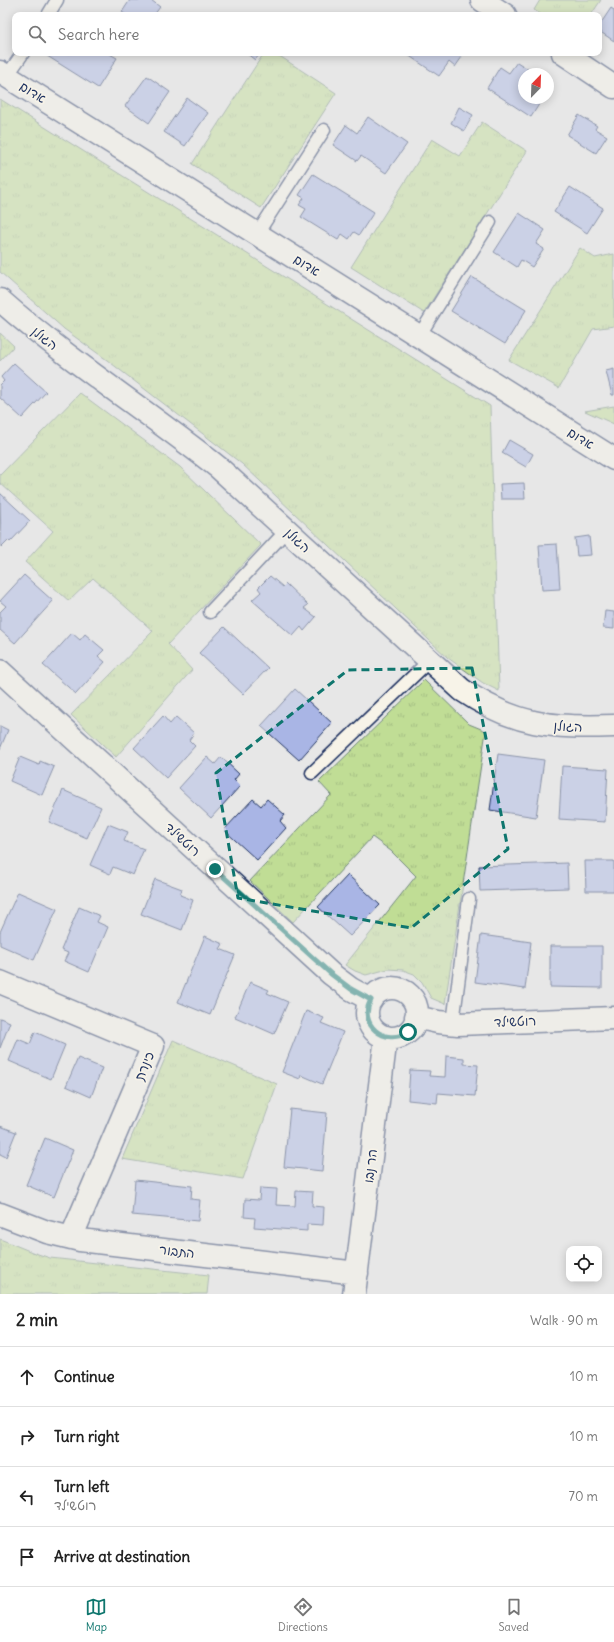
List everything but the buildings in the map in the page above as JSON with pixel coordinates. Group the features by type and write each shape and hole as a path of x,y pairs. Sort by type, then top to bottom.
{"street":[{"path":"482,0 500,12"},
{"path":"568,56 614,87"},
{"name":"אדום","path":"4,74 614,458"},
{"name":"הגולן","path":"0,300 65,354 199,452 228,476 462,690 484,704 508,715 534,723 562,727 614,726"},
{"name":"רוטשילד","path":"0,671 331,974 351,989 371,1000"},
{"name":"כינרת","path":"0,982 153,1046 71,1238"},
{"path":"386,989 402,990 414,1000 416,1017 413,1026 405,1034 394,1037 386,1037 376,1031 369,1022 368,1011 371,1000 379,992 386,989"},
{"name":"רוטשילד","path":"416,1017 453,1024 614,1018"},
{"name":"הר נבו","path":"354,1294 386,1037"},
{"name":"התבור","path":"0,1214 24,1224 71,1238 357,1273"}],"lane":[{"path":"50,12 57,0"},
{"path":"4,74 20,56"},
{"path":"257,234 324,130"},
{"path":"419,336 490,222"},
{"path":"210,612 287,530"},
{"path":"312,773 429,661"},
{"path":"453,1024 469,899"}],"highlighted area":[{"path":"472,668 508,849 411,928 238,898 216,773 348,670"}],"green space":[{"path":"540,0 601,0 593,12 537,12 534,10"},
{"path":"262,56 280,56 336,93 261,208 192,164"},
{"path":"0,99 490,406 499,691 483,683 448,658 242,464 107,360 64,329 0,272"},
{"path":"482,122 527,151 424,313 351,267 432,139 460,156"},
{"path":"580,248 595,258 614,254 614,326 593,329 559,388 509,360"},
{"path":"0,333 14,346 0,361"},
{"path":"80,393 180,467 261,545 168,644 192,670 116,757 71,715 153,631 93,578 69,601 25,562 53,531 0,483 0,475"},
{"path":"614,406 614,424 585,411"},
{"path":"424,680 469,724 486,731 445,1004 431,998 422,982 414,974 403,970 388,969 366,975 345,965 416,876 391,851 372,837 293,922 250,881 331,795 319,782"},
{"path":"173,1040 277,1084 243,1179 122,1159"},
{"path":"0,1239 50,1258 209,1275 207,1294 0,1294"}],"route":[{"path":"215,869 334,978 371,1000 367,1015 369,1022 379,1034 390,1038 401,1036 408,1032"}]}
